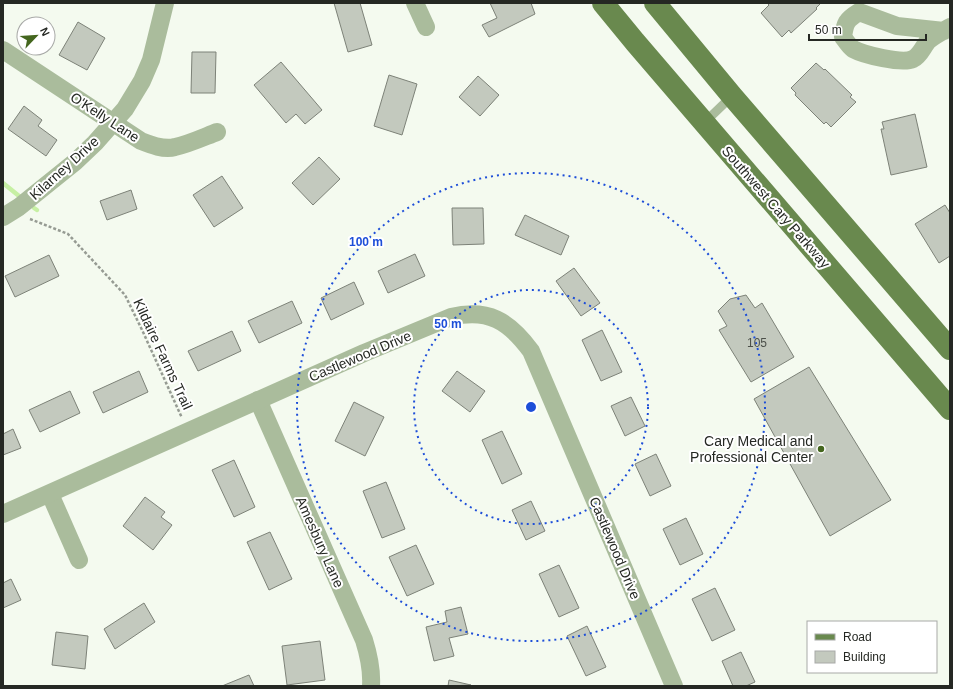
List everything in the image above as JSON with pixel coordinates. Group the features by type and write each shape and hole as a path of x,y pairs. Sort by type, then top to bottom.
{"main road":[{"name":"Southwest Cary Parkway","path":"603,3 950,409"},
{"path":"655,3 732,96 947,340"}],"street":[{"name":"Kilarney Drive","path":"7,214 19,207 75,162 95,143 125,109 142,81 151,60 165,3"},
{"path":"415,3 426,27"},
{"path":"859,12 897,26 947,29 928,41 920,54 914,59 908,60 876,57 863,54 851,48 843,37 845,25 849,18 859,12"},
{"name":"O'Kelly Lane","path":"3,50 141,141 158,147 174,148 217,132"},
{"name":"Castlewood Drive","path":"3,514 364,353 450,317 462,314 485,315 496,318 509,327 520,336 531,351 674,686"},
{"name":"Amesbury Lane","path":"258,400 364,640 372,672 371,686"},
{"path":"50,494 79,560"}],"lane":[{"path":"704,122 732,96"}],"path":[{"name":"Kildaire Farms Trail","path":"7,214 68,234 125,295 188,431"}],"building":[{"path":"334,3 360,3 372,45 348,52"},
{"path":"490,3 531,3 535,14 489,37 482,25 497,18"},
{"path":"767,3 821,3 816,8 817,9 791,33 789,30 782,37 761,13 769,5"},
{"path":"78,22 105,38 87,70 59,55"},
{"path":"192,52 216,52 215,93 191,93"},
{"path":"281,62 322,110 305,124 296,114 286,123 254,85"},
{"path":"816,63 824,70 825,69 852,95 850,97 856,102 831,127 826,122 824,124 795,95 796,93 791,88"},
{"path":"389,75 417,84 402,135 374,126"},
{"path":"478,76 499,95 480,116 459,97"},
{"path":"24,106 42,120 38,126 57,140 46,156 8,129"},
{"path":"915,114 927,167 891,175 881,129 884,129 882,122"},
{"path":"319,157 340,179 313,205 292,183"},
{"path":"222,176 243,208 214,227 193,195"},
{"path":"131,190 137,209 107,220 100,201"},
{"path":"945,205 950,213 950,256 939,263 915,224"},
{"path":"452,208 483,208 484,244 453,245"},
{"path":"525,215 569,236 561,255 515,235"},
{"path":"415,254 425,276 388,293 378,271"},
{"path":"49,255 59,276 15,297 5,276"},
{"path":"574,268 600,303 581,316 556,281"},
{"path":"354,282 364,304 331,320 321,298"},
{"path":"746,295 755,308 762,303 794,357 751,382 719,330 727,326 718,311 730,299"},
{"path":"292,301 302,323 259,343 248,321"},
{"path":"602,330 622,372 601,381 582,340"},
{"path":"232,331 241,351 198,371 188,351"},
{"name":"Cary Medical and Professional Center","path":"809,367 891,500 830,536 754,399"},
{"path":"139,371 148,392 103,413 93,392"},
{"path":"457,371 485,391 470,412 442,391"},
{"path":"70,391 80,413 40,432 29,410"},
{"path":"631,397 645,426 625,436 611,406"},
{"path":"354,402 384,417 365,456 335,441"},
{"path":"13,429 21,448 3,455 3,434"},
{"path":"502,431 522,474 502,484 482,440"},
{"path":"656,454 671,486 650,496 635,464"},
{"path":"234,460 255,507 234,517 212,470"},
{"path":"386,482 405,529 382,538 363,491"},
{"path":"145,497 165,512 161,517 172,525 153,550 123,526"},
{"path":"531,501 545,531 526,540 512,510"},
{"path":"686,518 703,554 680,565 663,529"},
{"path":"270,532 292,579 269,590 247,542"},
{"path":"416,545 434,584 407,596 389,557"},
{"path":"559,565 579,608 559,617 539,574"},
{"path":"11,579 21,600 3,608 3,583"},
{"path":"715,588 735,630 712,641 692,599"},
{"path":"144,603 155,622 115,649 104,629"},
{"path":"461,607 468,634 449,638 454,656 434,661 426,627 447,622 445,611"},
{"path":"587,626 606,667 586,676 567,636"},
{"path":"56,632 88,636 85,669 52,665"},
{"path":"320,641 325,680 287,685 282,646"},
{"path":"741,652 755,682 746,686 733,686 722,661"},
{"path":"249,675 254,686 222,686"},
{"path":"449,680 471,685 448,686"}],"waterway":[{"path":"3,183 19,196"}],"place":[{"name":"Cary Medical and Professional Center","path":"821,449"}]}
